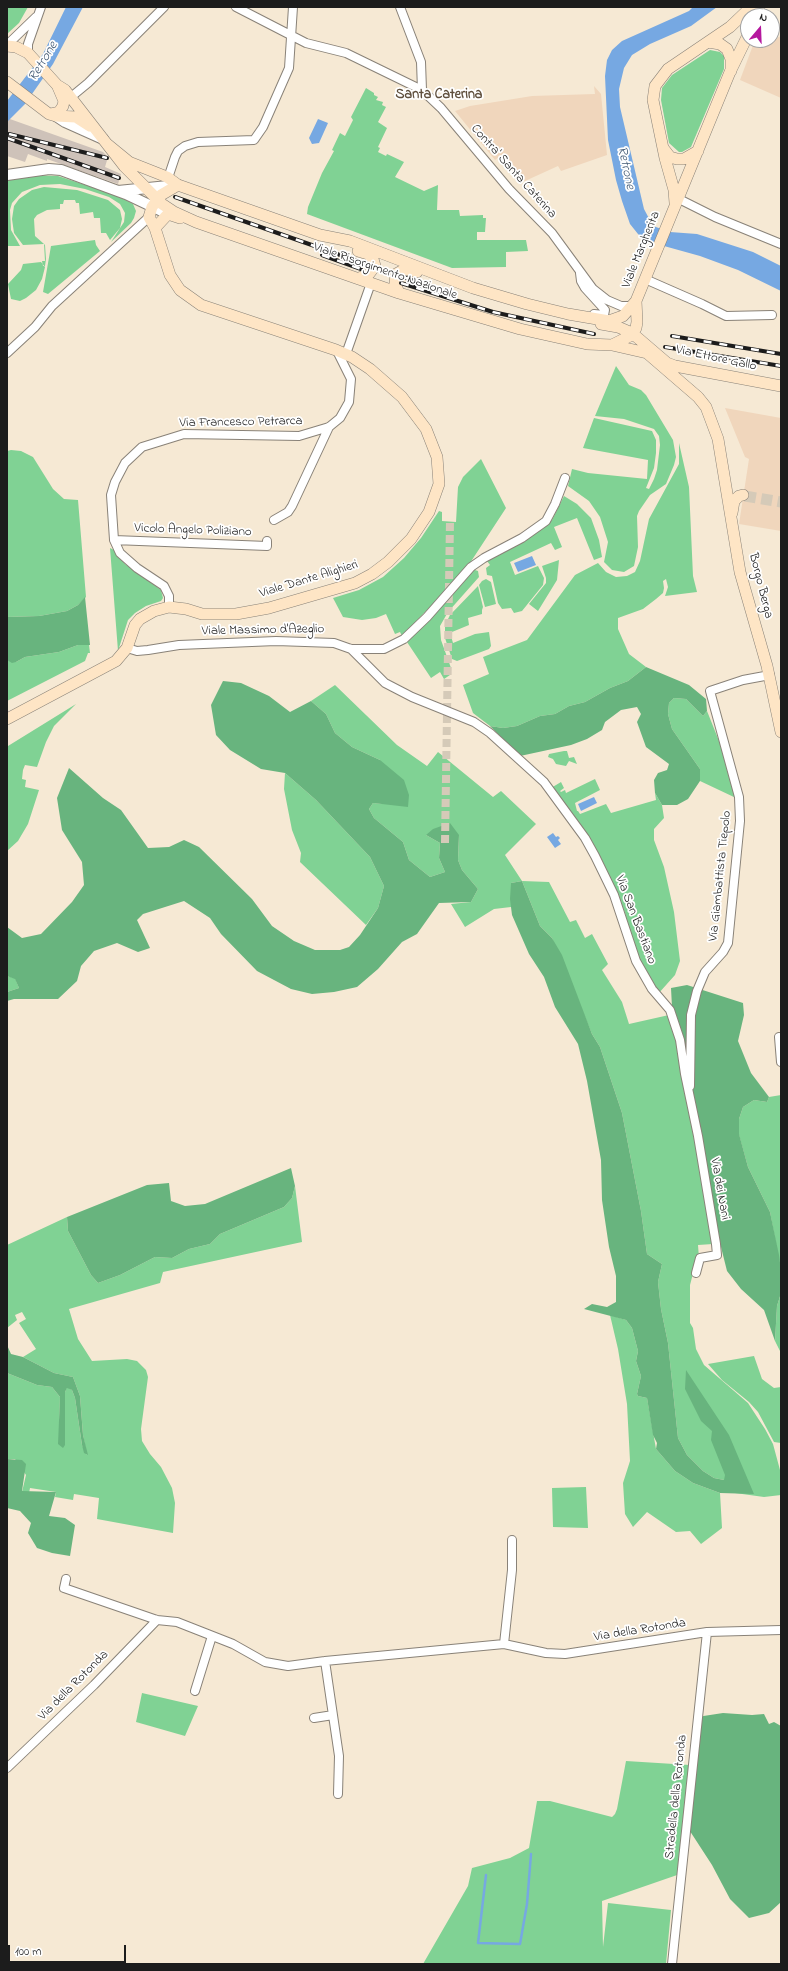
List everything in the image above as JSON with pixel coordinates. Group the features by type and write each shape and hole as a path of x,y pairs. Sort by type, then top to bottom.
{"main road":[{"name":"Viale Margherita","path":"675,207 674,190 653,100 655,86 668,70 730,27 740,16"},
{"name":"Viale Margherita","path":"708,42 720,44 728,49 731,59 730,72"},
{"path":"7,45 16,47 30,56 71,97 124,166 144,187"},
{"name":"Viale Margherita","path":"568,314 610,321 623,316 634,304 730,72 742,48"},
{"path":"53,115 59,112 63,106 62,95 54,81"},
{"path":"10,84 37,105 53,115 76,117 96,130"},
{"path":"105,141 129,162 168,178 178,185 166,192 153,208"},
{"path":"663,148 670,157 677,159 684,159 698,151"},
{"name":"Viale Risorgimento Nazionale","path":"178,185 320,235 350,241 473,288 568,314"},
{"name":"Viale Risorgimento Nazionale","path":"144,187 153,208 170,210 196,222 399,293 520,330 587,344 612,345 635,349"},
{"name":"Viale Dante Alighieri","path":"153,208 155,228 170,275 180,290 201,305 341,352 370,369 402,397 426,429 437,457 439,484 429,512 411,539 388,562 372,574 355,583 299,599 236,614 202,614 169,607"},
{"path":"155,228 168,214 196,222"},
{"path":"320,235 368,254 373,259 374,269 369,274 359,278"},
{"path":"399,293 394,278 396,274 405,269 473,288"},
{"name":"Viale Margherita","path":"632,333 637,322 634,304"},
{"path":"568,314 582,320 618,327 632,333"},
{"path":"612,345 632,333"},
{"name":"Via Ettore Gallo","path":"632,333 667,363 675,366 714,372 721,376 781,386"},
{"name":"Borgo Berga","path":"635,349 647,353 698,397 706,407 718,439 727,482 729,509 732,516 744,590 770,675 781,732"},
{"path":"698,397 685,380 688,375 721,376"},
{"name":"Borgo Berga","path":"727,482 730,489 744,495 739,496 734,501 732,516"},
{"path":"7,719 116,661 127,648 132,632 140,619 169,607"}],"street":[{"path":"7,45 20,34 36,16 41,7"},
{"path":"71,97 88,83 164,7"},
{"name":"Contra' Santa Caterina","path":"236,7 306,43 346,53 422,90 446,113 509,190 552,233 580,273 602,297 621,306 634,304"},
{"path":"168,178 175,157 185,146 198,142 254,140 263,127 289,68 293,7"},
{"path":"400,7 421,62 422,90"},
{"path":"30,56 28,44 36,16"},
{"path":"53,115 105,141"},
{"path":"122,190 128,181 124,166"},
{"path":"7,175 48,169 61,170 122,190 153,208 168,214"},
{"name":"Viale Risorgimento Nazionale","path":"144,187 178,185"},
{"path":"122,190 144,187"},
{"path":"675,207 716,217 781,244"},
{"path":"7,353 35,327 52,306 153,208"},
{"name":"Contra' Santa Caterina","path":"568,314 582,312 602,316 605,312 604,308 585,288 581,281 580,273"},
{"path":"644,279 726,316 772,315"},
{"path":"341,352 371,283"},
{"name":"Via Francesco Petrarca","path":"169,607 169,596 164,586 137,568 120,553 114,540 111,495 115,482 125,463 142,446 184,434 300,436 329,427 340,418 348,402 351,379 341,352"},
{"path":"274,520 288,512 292,506 329,427"},
{"name":"Viale Massimo d'Azeglio","path":"127,648 137,651 179,645 276,641 334,643 351,649 384,649 404,639 428,617 471,567 484,558 522,538 546,521 556,504 565,478"},
{"name":"Vicolo Angelo Poliziano","path":"114,540 267,546 267,542"},
{"name":"Via San Bastiano","path":"351,649 385,683 412,697 483,727 529,768 555,797 585,838 595,856 614,895 636,961 652,989 670,1010 680,1040 689,1095"},
{"name":"Via Giambattista Tiepolo","path":"689,1095 691,1080 691,1015 697,991 705,972 723,952 728,943 740,821 739,797 710,691 743,680 770,675"},
{"path":"779,1037 781,1062"},
{"name":"Via dei Nani","path":"689,1095 698,1136 717,1255 700,1258 696,1273"},
{"path":"504,1644 512,1570 512,1540"},
{"name":"Via della Rotonda","path":"66,1579 64,1588 157,1620 177,1622 233,1644 265,1662 288,1666 325,1661 504,1644 546,1653 565,1654 691,1632 781,1630"},
{"name":"Via della Rotonda","path":"7,1768 94,1685 157,1620"},
{"name":"Stradella della Rotonda","path":"672,1964 707,1632"},
{"path":"195,1692 212,1636"},
{"path":"325,1661 339,1756 338,1794"},
{"path":"314,1718 333,1715"}],"shaded area":[{"path":"780,36 781,98 740,80 752,48 780,48"},
{"path":"594,86 601,94 607,155 561,171 558,166 525,181 519,178 507,165 504,153 495,160 455,111 470,106 532,96 595,94"},
{"path":"7,118 103,152 108,157 105,167 121,174 118,184 47,159 47,161 28,154 25,162 7,156"},
{"path":"725,408 781,418 781,531 739,524 749,459 745,457"}],"green space":[{"path":"7,7 28,7 19,23 7,34"},
{"path":"710,50 720,52 724,56 724,69 691,147 679,152 669,143 661,100 662,88 672,75"},
{"path":"366,88 374,93 374,95 378,97 376,100 383,102 382,105 386,107 378,122 387,128 378,147 380,148 378,152 386,156 387,154 404,162 395,177 424,191 438,185 437,210 459,210 460,216 483,215 483,218 486,218 485,232 477,232 477,240 526,240 528,251 506,252 506,267 452,268 307,214 308,207 322,173 334,151 332,150 340,133 345,136 353,120 351,117"},
{"path":"32,175 58,176 116,195 133,204 136,211 134,218 131,223 111,242 124,222 125,213 120,204 109,197 85,189 60,184 40,185 22,192 12,203 10,210 11,230 20,246 7,246 7,179"},
{"path":"44,187 77,190 108,200 120,210 122,219 120,228 110,240 106,233 101,233 100,218 94,218 93,212 80,214 79,203 76,203 75,200 64,200 63,204 60,204 60,209 47,210 37,215 34,219 35,236 44,244 23,245 14,233 12,219 14,206 19,199 32,190"},
{"path":"95,240 100,251 48,294 43,292 51,246"},
{"path":"44,244 46,259 45,266 43,266 42,261 45,261"},
{"path":"41,262 45,267 42,279 36,290 20,301 11,299 8,284 21,270 23,264"},
{"path":"616,366 629,385 641,390 646,395 673,440 676,457 666,484 650,495 639,511 637,516 638,547 634,566 624,572 612,570 604,562 608,542 600,517 589,501 568,486 572,469 588,473 647,479 648,460 583,448 594,418 652,431 656,440 656,453 654,468 646,488 649,489 654,479 657,470 660,445 659,436 654,429 624,419 595,416"},
{"path":"679,443 689,487 693,576 697,592 665,596 668,587 666,579 663,581 663,593 656,599 643,609 618,618 618,629 629,654 646,667 628,681 610,688 585,702 569,706 555,714 540,716 517,726 503,728 490,726 473,713 463,685 489,674 483,657 527,640 575,575 598,563 606,572 616,577 627,576 635,572 640,561 649,519 679,464"},
{"path":"7,451 21,451 33,457 53,489 64,499 78,500 86,597 78,605 67,611 39,616 7,617"},
{"path":"481,459 506,508 470,563 450,586 402,636 400,632 395,634 386,614 376,618 362,620 343,617 333,598 359,590 383,577 404,558 421,538 439,511 442,512 442,521 456,522 458,487 463,477"},
{"path":"564,496 577,504 591,518 599,540 602,557 594,560 577,518 554,527 562,547 555,550 551,543 510,562 515,575 538,566 544,578 543,585 522,611 514,613 511,608 502,609 498,603 492,576 487,575 486,568 490,565 487,561 542,529 552,520"},
{"path":"110,548 114,550 125,564 161,590 163,598 161,601 146,606 135,613 128,620 118,651"},
{"path":"559,560 557,580 538,611 529,604 546,583 542,566"},
{"path":"472,569 478,571 479,577 448,612 440,626 441,640 451,668 450,675 444,679 440,672 431,678 407,642 438,611"},
{"path":"486,579 491,582 496,604 485,607 479,585"},
{"path":"478,586 483,607 482,614 468,618 469,625 452,632 451,636 453,643 475,634 489,632 491,646 489,649 457,661 452,659 445,638 445,625 450,615"},
{"path":"85,597 90,645 78,645 59,652 25,657 12,663 7,660 7,617 39,616 67,611 78,605"},
{"path":"78,645 89,645 90,653 88,653 85,661 7,701 7,660 16,662 25,657 59,652"},
{"path":"646,667 689,685 706,699 707,711 703,716 686,699 674,698 669,703 668,714 672,729 700,769 700,781 688,799 677,805 662,805 655,793 654,780 658,773 667,770 669,764 646,747 637,722 641,714 637,707 621,710 605,722 602,730 587,739 571,745 520,756 490,726 503,728 517,726 540,716 555,714 569,706 585,702 610,688 628,681"},
{"path":"223,681 241,683 269,696 290,712 311,701 326,714 335,733 352,747 380,760 404,780 409,795 408,807 373,803 369,809 374,818 403,842 409,860 430,877 445,872 439,858 440,843 426,835 433,829 450,823 459,835 458,860 462,870 478,889 471,902 439,903 417,934 402,942 378,969 357,987 334,992 312,994 291,989 257,971 221,934 210,918 184,901 143,914 137,920 150,948 138,952 117,943 94,951 81,966 77,981 58,999 14,999 7,1001 7,992 19,988 15,979 7,976 7,927 22,938 41,934 72,902 84,885 82,862 62,830 57,798 69,768 103,798 121,810 148,848 169,847 184,840 199,847 252,899 272,926 294,941 315,950 340,950 349,947 360,935 378,908 384,886 370,857 316,800 285,773 261,769 230,750 216,735 211,705"},
{"path":"335,685 397,745 427,766 438,752 493,797 501,791 536,824 505,855 522,881 511,883 511,907 494,909 465,927 451,904 471,902 478,889 462,870 458,860 459,835 426,835 440,843 439,858 445,872 430,877 409,860 403,842 374,818 369,809 373,803 385,804 380,760 352,747 335,733 326,714 311,701"},
{"path":"674,698 686,699 703,716 707,711 723,751 736,798 700,781 700,769 672,729 668,714 669,703"},
{"path":"76,704 54,726 46,742 37,767 25,765 22,779 26,780 25,787 39,790 28,824 18,841 7,851 8,746"},
{"path":"567,751 569,758 574,757 577,764 569,761 566,766 556,764 553,759 548,757 549,754"},
{"path":"285,773 316,800 370,857 384,886 378,908 366,925 300,862 301,853 292,830 284,789"},
{"path":"595,779 600,790 575,803 577,811 580,814 606,804 611,813 656,800 655,793 662,805 664,818 654,829 654,840 664,867 674,912 680,961 675,975 658,994 646,976 630,936 625,913 611,879 589,839 551,788 561,782 564,788 560,791 565,790 566,793"},
{"path":"522,881 549,882 570,922 576,920 585,938 592,934 608,964 602,970 622,1002 629,1024 669,1015 675,1032 713,1244 698,1245 699,1258 697,1258 690,1285 690,1323 693,1328 696,1349 704,1365 748,1403 765,1429 773,1444 780,1470 781,1495 764,1497 735,1493 724,1480 714,1478 703,1471 687,1455 678,1438 668,1343 661,1309 658,1282 662,1264 647,1254 641,1211 622,1113 600,1047 592,1034 552,938 540,926"},
{"path":"522,881 540,926 552,938 562,955 592,1034 600,1047 622,1113 641,1211 647,1254 662,1264 658,1282 661,1309 668,1343 678,1438 687,1455 703,1471 714,1478 724,1480 725,1475 711,1440 712,1431 701,1421 685,1389 686,1370 729,1435 754,1494 720,1493 693,1483 675,1471 656,1449 657,1443 653,1435 647,1398 638,1396 637,1394 641,1376 636,1361 638,1351 632,1328 626,1320 584,1309 592,1304 607,1307 616,1302 616,1276 609,1247 602,1200 601,1160 587,1081 578,1044 555,1007 544,977 529,954 512,915 510,899 511,883"},
{"path":"7,976 15,978 19,988 7,992"},
{"path":"687,985 743,1003 744,1015 738,1041 751,1073 769,1097 767,1102 754,1100 743,1107 739,1119 739,1134 748,1167 770,1212 779,1255 781,1270 781,1293 777,1306 775,1341 764,1310 741,1289 727,1271 721,1247 672,1007 671,988"},
{"path":"781,1095 781,1270 770,1212 748,1167 739,1135 739,1119 743,1107 754,1100 767,1102 769,1097"},
{"path":"291,1168 295,1186 292,1198 284,1207 220,1234 210,1244 189,1249 172,1258 155,1257 120,1275 98,1283 91,1275 68,1231 67,1217 147,1185 169,1183 171,1201 185,1206 205,1204"},
{"path":"295,1186 302,1242 163,1272 160,1283 69,1309 78,1339 92,1361 127,1359 137,1361 146,1370 148,1377 141,1429 142,1441 150,1454 161,1467 172,1488 175,1503 173,1533 97,1519 99,1498 74,1494 73,1500 55,1497 56,1492 30,1488 29,1493 22,1492 26,1475 15,1459 7,1459 7,1373 37,1385 52,1387 60,1397 59,1428 65,1434 65,1392 67,1387 72,1390 75,1398 82,1445 87,1455 83,1435 80,1396 73,1377 54,1373 23,1357 36,1349 19,1323 26,1319 22,1312 15,1315 17,1320 7,1328 7,1245 67,1217 68,1231 91,1275 98,1283 120,1275 155,1257 172,1258 189,1249 210,1244 220,1234 284,1207 292,1198"},
{"path":"781,1293 781,1353 775,1341 777,1306"},
{"path":"610,1315 626,1320 632,1328 638,1351 636,1361 641,1376 637,1394 638,1396 647,1398 656,1449 675,1471 693,1483 720,1493 722,1528 701,1544 690,1531 676,1532 647,1512 633,1527 625,1514 623,1483 630,1461 627,1404 618,1349"},
{"path":"7,1345 11,1354 23,1357 54,1373 73,1377 80,1396 83,1435 88,1455 84,1453 82,1445 75,1398 72,1390 67,1388 65,1392 65,1445 63,1448 58,1444 60,1397 52,1387 37,1385 7,1373"},
{"path":"754,1356 762,1379 774,1388 781,1387 781,1443 774,1442 758,1412 749,1402 722,1380 708,1364"},
{"path":"7,1459 22,1460 26,1464 22,1491 56,1492 49,1516 65,1518 75,1525 70,1556 52,1553 37,1548 28,1533 31,1523 20,1511 7,1508"},
{"path":"586,1487 588,1528 553,1527 552,1488"},
{"path":"142,1693 198,1706 185,1736 136,1722"},
{"path":"723,1713 752,1715 764,1714 769,1724 774,1722 781,1726 781,1902 769,1913 749,1918 730,1899 712,1865 686,1825 697,1717"},
{"path":"626,1761 690,1765 680,1874 602,1901 603,1947 608,1903 671,1910 666,1964 423,1964 468,1886 472,1868 510,1858 529,1848 537,1801 550,1801 612,1817 617,1809"}],"water":[{"path":"66,7 83,7 53,64 25,104 7,122 7,101 43,54"},
{"name":"Retrone","path":"693,7 717,7 691,26 650,44 632,55 624,68 619,89 620,107 644,209 653,226 670,232 697,234 753,252 781,266 781,291 738,270 700,256 646,241 630,224 622,201 608,140 605,76 607,60 612,50 622,41 689,11"},
{"path":"318,119 328,123 319,143 312,144 309,138"},
{"path":"532,556 536,565 518,572 514,563"},
{"path":"594,797 597,803 581,811 578,804"},
{"path":"553,833 556,837 558,836 560,838 558,840 561,844 555,848 547,837"}],"waterway":[{"path":"486,1875 478,1943 520,1944 527,1904 531,1854"}],"tunnel":[{"path":"745,496 781,502"},
{"path":"445,843 450,521"}],"railway":[{"path":"9,134 107,158"},
{"path":"7,138 119,178"},
{"path":"175,197 363,263"},
{"path":"322,255 361,269"},
{"path":"403,277 424,284"},
{"path":"401,283 493,312 594,334"},
{"path":"672,336 781,354"},
{"path":"665,347 781,366"}],"district":[{"name":"Santa Caterina","path":"439,96"}]}
